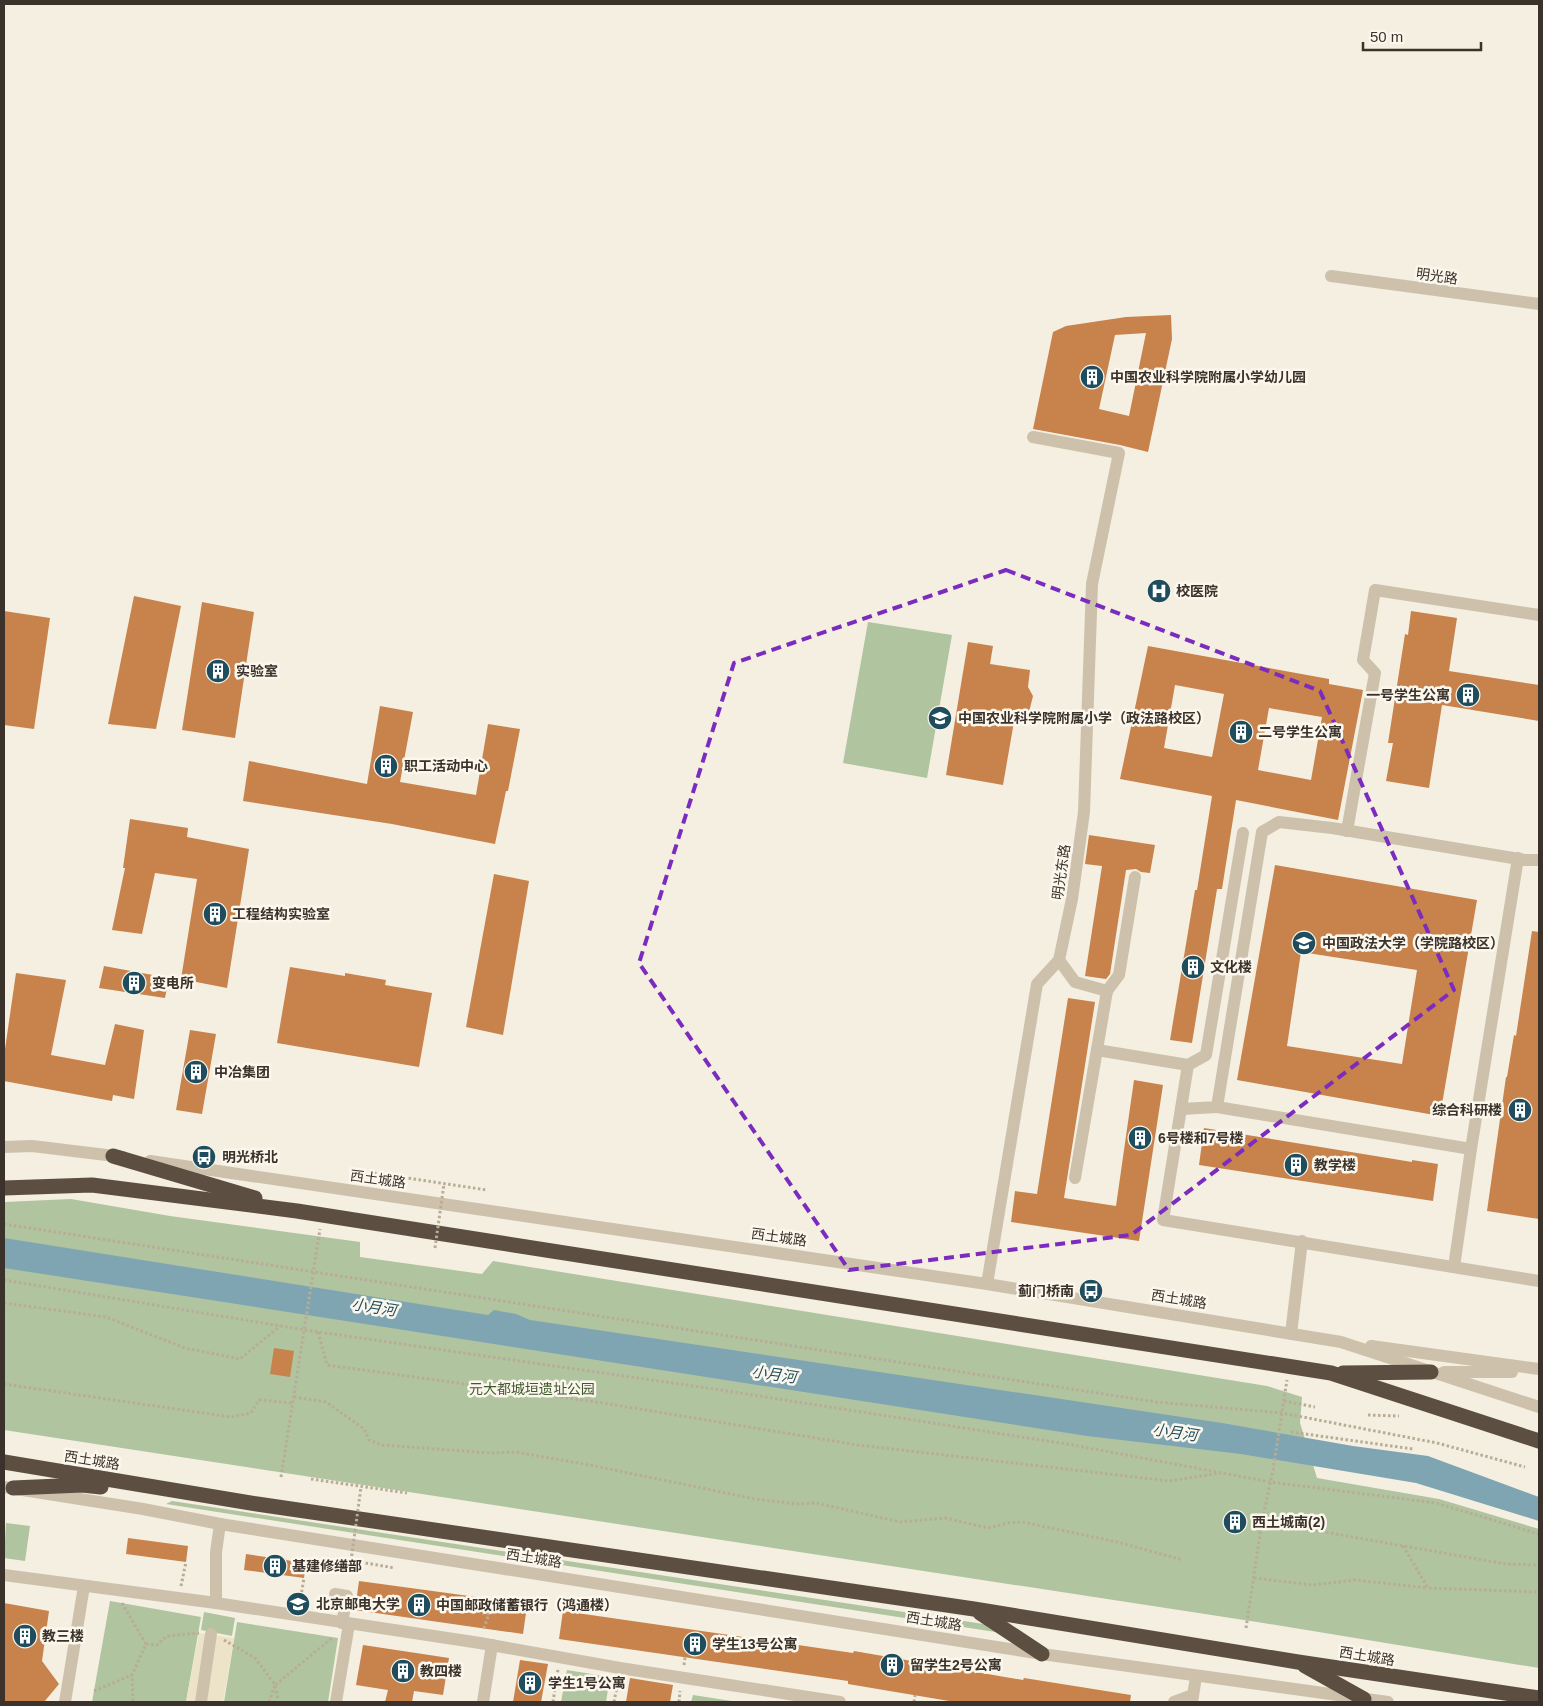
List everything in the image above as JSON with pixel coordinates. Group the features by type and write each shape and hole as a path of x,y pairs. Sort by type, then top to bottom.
{"highway":[{"path":"113,1156 297,1210"},
{"path":"4,1188 92,1185 297,1210 1330,1373 1539,1441"},
{"path":"1330,1373 1431,1372"},
{"name":"西土城路","path":"4,1462 257,1504 974,1610 1298,1662 1539,1698"},
{"path":"8,1487 82,1485 257,1504"},
{"path":"974,1610 1042,1654"},
{"path":"1298,1662 1364,1699"}],"street":[{"name":"明光路","path":"1331,276 1539,304"},
{"name":"明光东路","path":"1033,437 1119,452 1092,584 1084,812 1072,899 1059,960"},
{"path":"1347,831 1374,673 1363,660 1375,590 1539,614"},
{"path":"1217,1107 1262,832 1279,822 1539,860"},
{"path":"1097,1050 1188,1065 1206,1055 1243,833"},
{"path":"1454,1267 1518,858"},
{"path":"1075,1178 1107,991 1119,975 1135,877"},
{"path":"987,1284 1037,984 1059,960 1075,982 1107,991"},
{"path":"1188,1065 1163,1220 1302,1241 1539,1281"},
{"path":"1181,1108 1217,1107 1471,1149"},
{"name":"西土城路","path":"4,1147 32,1146 113,1156 987,1284 1341,1342 1539,1407"},
{"path":"1291,1334 1302,1241"},
{"path":"1341,1342 1539,1371"},
{"path":"1431,1372 1539,1371"},
{"name":"西土城路","path":"8,1487 143,1509 220,1524 1042,1654 1196,1677 1388,1702"},
{"path":"216,1603 216,1552 220,1524"},
{"path":"4,1575 216,1603 346,1625 486,1644 620,1668 840,1702"},
{"path":"65,1702 84,1586"},
{"path":"335,1594 347,1596 346,1625 336,1702"},
{"path":"201,1702 205,1633"},
{"path":"483,1702 486,1644"},
{"path":"1174,1702 1192,1699 1196,1677"}],"path":[{"path":"374,1173 487,1190"},
{"path":"435,1248 444,1184"},
{"path":"4,1224 1156,1402 1282,1416 1437,1442 1525,1467"},
{"path":"281,1476 320,1229"},
{"path":"4,1280 281,1326 305,1328 318,1332 714,1389 1073,1445 1270,1482 1436,1503 1539,1534"},
{"path":"4,1303 106,1317 185,1348 240,1358 281,1326"},
{"path":"318,1332 327,1365 603,1403 858,1445 1169,1481 1223,1473"},
{"path":"1246,1628 1262,1521 1273,1470 1287,1380"},
{"path":"4,1384 231,1417 251,1413 259,1400 293,1403"},
{"path":"294,1397 326,1402 364,1429 368,1440 382,1444 491,1453 515,1452 590,1465 755,1499 796,1504 816,1503 900,1522 945,1518 988,1528 1022,1522 1118,1542 1184,1560"},
{"path":"1284,1400 1315,1407"},
{"path":"1368,1415 1399,1416"},
{"path":"1291,1432 1413,1449"},
{"path":"311,1479 407,1494"},
{"path":"361,1487 351,1561 394,1568"},
{"path":"1262,1521 1506,1564 1539,1565"},
{"path":"1403,1546 1428,1588"},
{"path":"179,1598 186,1562"},
{"path":"298,1616 304,1578"},
{"path":"1254,1578 1313,1585 1355,1580 1428,1588 1539,1592"},
{"path":"121,1603 146,1644 157,1646 167,1636 205,1633"},
{"path":"482,1613 488,1614 486,1644"},
{"path":"269,1702 275,1685 346,1625"},
{"path":"133,1702 132,1675 146,1644"},
{"path":"233,1644 255,1658 275,1685 278,1699"},
{"path":"553,1702 560,1658"},
{"path":"614,1702 620,1668"},
{"path":"94,1691 132,1675"},
{"path":"914,1702 915,1695"}],"highlighted area":[{"path":"1006,570 1320,691 1454,990 1131,1235 849,1270 639,963 734,663"}],"green space":[{"path":"868,622 952,635 927,778 843,763"},
{"name":"元大都城垣遗址公园","path":"71,1199 170,1216 360,1242 360,1257 482,1274 493,1261 1267,1386 1302,1397 1300,1423 1317,1478 1439,1499 1539,1529 1539,1668 1257,1622 4,1430 4,1202"},
{"path":"172,1501 990,1625 1002,1633 166,1504"},
{"path":"6,1523 30,1526 25,1561 4,1558"},
{"path":"110,1601 201,1617 186,1702 92,1702"},
{"path":"204,1612 235,1618 232,1636 201,1630"},
{"path":"237,1622 338,1638 328,1702 224,1702"},
{"path":"567,1670 610,1677 606,1702 561,1702"},
{"path":"693,1695 738,1702 691,1702"}],"shaded area":[{"path":"199,1633 234,1638 223,1702 186,1702"}],"water":[{"name":"小月河","path":"4,1238 488,1315 494,1310 516,1314 530,1320 1222,1423 1353,1446 1428,1456 1539,1497 1539,1521 1416,1483 1241,1454 1087,1436 4,1268"}],"building":[{"name":"中国农业科学院附属小学幼儿园","path":"1171,315 1172,339 1148,452 1033,429 1053,332 1066,326 1126,317","holes":["1146,333 1129,416 1099,409 1115,335"]},
{"path":"134,596 181,606 156,729 108,724"},
{"name":"实验室","path":"202,602 254,612 235,738 182,730"},
{"path":"4,611 50,618 34,729 4,725"},
{"name":"一号学生公寓","path":"1411,611 1457,618 1449,671 1539,685 1539,721 1442,705 1429,788 1386,781 1393,743 1388,743 1405,634 1408,635"},
{"path":"968,642 993,646 990,664 1030,670 1028,687 1033,696 1029,712 1016,710 1003,785 946,775"},
{"name":"二号学生公寓","path":"1148,646 1329,679 1329,684 1363,690 1338,820 1236,800 1222,889 1217,889 1192,1043 1170,1040 1212,796 1120,779","holes":["1175,685 1224,694 1212,757 1164,748","1269,708 1322,717 1311,780 1258,770"]},
{"path":"380,706 413,712 400,782 476,795 488,724 520,729 495,844 392,824 243,801 249,761 367,784"},
{"path":"130,819 188,828 187,837 249,849 227,988 181,979 197,879 155,873 142,934 112,930 125,868 123,868"},
{"path":"1089,835 1155,845 1150,873 1141,872 1136,869 1126,870 1110,974 1106,979 1085,976 1102,866 1085,864"},
{"path":"1275,865 1477,900 1440,1116 1237,1080","holes":["1301,952 1417,970 1402,1064 1287,1046"]},
{"path":"494,874 529,881 503,1035 466,1027"},
{"name":"综合科研楼","path":"1532,931 1539,932 1539,1219 1487,1211 1506,1077 1514,1035 1516,1036"},
{"name":"变电所","path":"104,966 169,978 165,998 99,988"},
{"path":"290,967 345,976 345,973 386,980 385,985 432,993 419,1067 277,1043"},
{"path":"16,973 66,980 51,1055 105,1065 115,1024 144,1030 134,1099 113,1095 112,1101 4,1081 4,1056"},
{"path":"1068,998 1095,1002 1064,1198 1116,1206 1134,1080 1163,1085 1139,1241 1011,1222 1015,1191 1037,1194"},
{"name":"中冶集团","path":"190,1030 216,1034 202,1114 176,1110"},
{"name":"教学楼","path":"1204,1128 1412,1162 1412,1160 1438,1164 1433,1201 1199,1165"},
{"path":"274,1348 294,1351 290,1377 270,1374"},
{"name":"西土城南(2)","path":"1229,1514 1243,1516 1240,1531 1227,1529"},
{"path":"128,1538 188,1546 186,1562 126,1554"},
{"name":"基建修缮部","path":"246,1554 306,1563 304,1578 244,1570"},
{"name":"中国邮政储蓄银行（鸿通楼）","path":"359,1581 484,1598 484,1600 527,1606 523,1634 355,1610"},
{"name":"教三楼","path":"4,1603 49,1611 42,1661 59,1684 44,1702 4,1702"},
{"path":"563,1611 853,1653 854,1651 1023,1680 1024,1678 1131,1695 1130,1702 955,1702 848,1684 848,1681 559,1639"},
{"name":"教四楼","path":"363,1645 449,1658 443,1695 414,1691 412,1702 385,1702 388,1690 356,1685"},
{"name":"学生1号公寓","path":"520,1660 548,1664 541,1702 513,1702"},
{"path":"630,1678 673,1685 670,1702 626,1702"}],"place":[{"name":"中国农业科学院附属小学幼儿园","path":"1092,377"},
{"name":"校医院","path":"1159,591"},
{"name":"实验室","path":"218,671"},
{"name":"一号学生公寓","path":"1468,695"},
{"name":"中国农业科学院附属小学（政法路校区）","path":"940,718"},
{"name":"二号学生公寓","path":"1241,732"},
{"name":"职工活动中心","path":"386,766"},
{"name":"工程结构实验室","path":"215,914"},
{"name":"中国政法大学（学院路校区）","path":"1304,943"},
{"name":"文化楼","path":"1193,967"},
{"name":"变电所","path":"134,983"},
{"name":"中冶集团","path":"196,1072"},
{"name":"综合科研楼","path":"1520,1110"},
{"name":"6号楼和7号楼","path":"1140,1138"},
{"name":"明光桥北","path":"204,1157"},
{"name":"教学楼","path":"1296,1165"},
{"name":"蓟门桥南","path":"1091,1291"},
{"name":"西土城南(2)","path":"1235,1522"},
{"name":"基建修缮部","path":"275,1566"},
{"name":"北京邮电大学","path":"298,1604"},
{"name":"中国邮政储蓄银行（鸿通楼）","path":"419,1605"},
{"name":"教三楼","path":"25,1636"},
{"name":"学生13号公寓","path":"695,1644"},
{"name":"留学生2号公寓","path":"892,1665"},
{"name":"教四楼","path":"403,1671"},
{"name":"学生1号公寓","path":"530,1683"}]}
